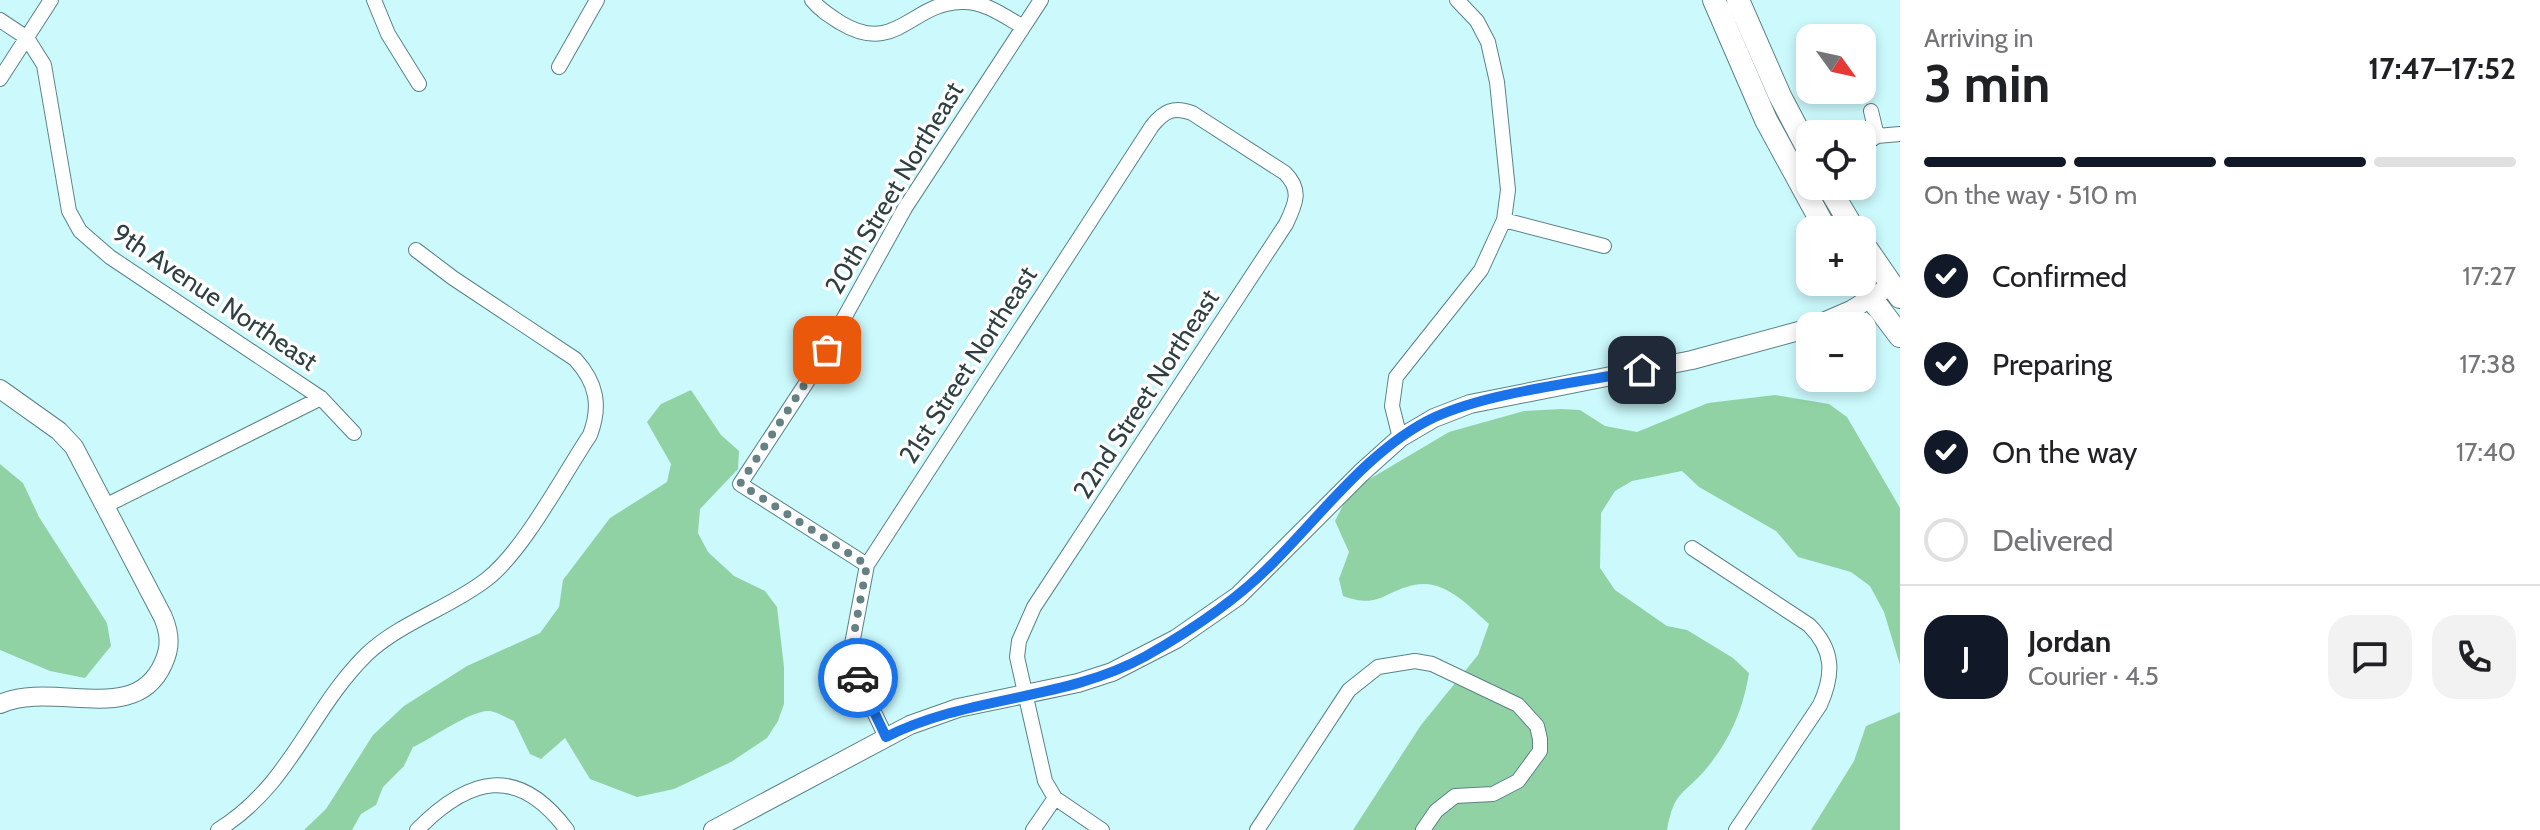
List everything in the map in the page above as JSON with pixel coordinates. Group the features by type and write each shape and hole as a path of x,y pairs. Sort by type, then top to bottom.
{"main road":[{"path":"1714,0 1751,89 1796,165"},
{"path":"1738,0 1796,126"},
{"path":"1876,262 1896,291"},
{"path":"1869,296 1900,336"}],"street":[{"path":"0,79 51,0"},
{"path":"374,0 388,34 419,84"},
{"path":"559,67 597,0"},
{"path":"812,0 819,9 845,25 875,36 890,33 958,2 996,10 1023,27"},
{"name":"20th Street Northeast","path":"867,565 740,484 818,365 905,208 1041,0"},
{"path":"1400,438 1392,406 1396,377 1462,299 1494,246 1504,220 1508,173 1497,82 1488,42 1477,21 1457,0"},
{"name":"9th Avenue Northeast","path":"0,20 27,38 44,65 69,211 80,231 101,251 321,398 354,433"},
{"name":"21st Street Northeast","path":"886,737 849,660 867,565 1159,117 1179,108 1239,142"},
{"path":"1871,111 1877,136 1900,134"},
{"name":"22nd Street Northeast","path":"1024,695 1017,657 1019,641 1034,607 1294,206 1297,194 1294,182 1239,142"},
{"path":"1504,220 1604,246"},
{"path":"218,830 247,811 277,780 331,696 368,653 498,569 590,435 596,418 594,389 587,372 575,359 416,250"},
{"path":"1834,312 1858,296"},
{"path":"713,830 886,737 938,713 1112,672 1210,616 1271,566 1400,438 1434,418 1470,404 1692,360 1796,331"},
{"path":"0,389 59,431 74,447 107,505 168,629 168,653 161,668 152,682 128,698 51,696 0,704"},
{"path":"107,505 321,398"},
{"path":"1692,548 1809,625 1823,639 1830,654 1828,686 1820,705 1736,830"},
{"path":"1257,830 1349,690 1378,667 1415,661 1432,664 1518,705 1537,726 1540,751 1518,781 1508,788 1493,794 1455,796 1436,811 1423,830"},
{"path":"1024,695 1045,781 1055,798 1102,830"},
{"path":"417,830 458,794 502,786 523,789 541,798 567,830"},
{"path":"1033,830 1055,798"}],"green space":[{"path":"691,390 721,435 739,451 738,469 700,509 698,533 708,552 734,576 765,591 777,607 784,667 784,704 767,738 731,762 674,789 637,797 590,779 565,738 541,759 530,754 514,721 490,711 482,712 462,719 413,747 404,766 383,787 376,805 361,814 352,830 304,830 326,809 373,735 404,706 467,666 540,633 559,607 563,580 610,518 667,482 671,464 647,422 661,404"},
{"path":"1775,395 1829,404 1847,417 1900,508 1900,665 1884,612 1870,586 1851,572 1798,557 1776,531 1699,487 1682,471 1632,481 1615,491 1601,513 1600,568 1615,590 1667,626 1687,630 1733,658 1749,673 1743,700 1729,736 1706,769 1677,800 1667,830 1353,830 1421,725 1478,655 1489,624 1455,595 1436,586 1414,585 1365,601 1343,596 1339,579 1349,552 1335,521 1346,499 1363,483 1449,432 1524,411 1580,410 1605,426 1637,432 1708,403"},
{"path":"0,464 23,483 39,517 107,623 111,646 85,678 50,671 0,650"},
{"path":"1900,712 1900,830 1811,830 1854,761 1866,726"}],"way so far":[{"path":"827,350 740,484 867,565 849,660 858,678"}],"route":[{"path":"858,678 886,737 938,713 1078,683 1112,672 1176,639 1238,596 1361,473 1400,438 1434,418 1470,404 1642,370"}]}
